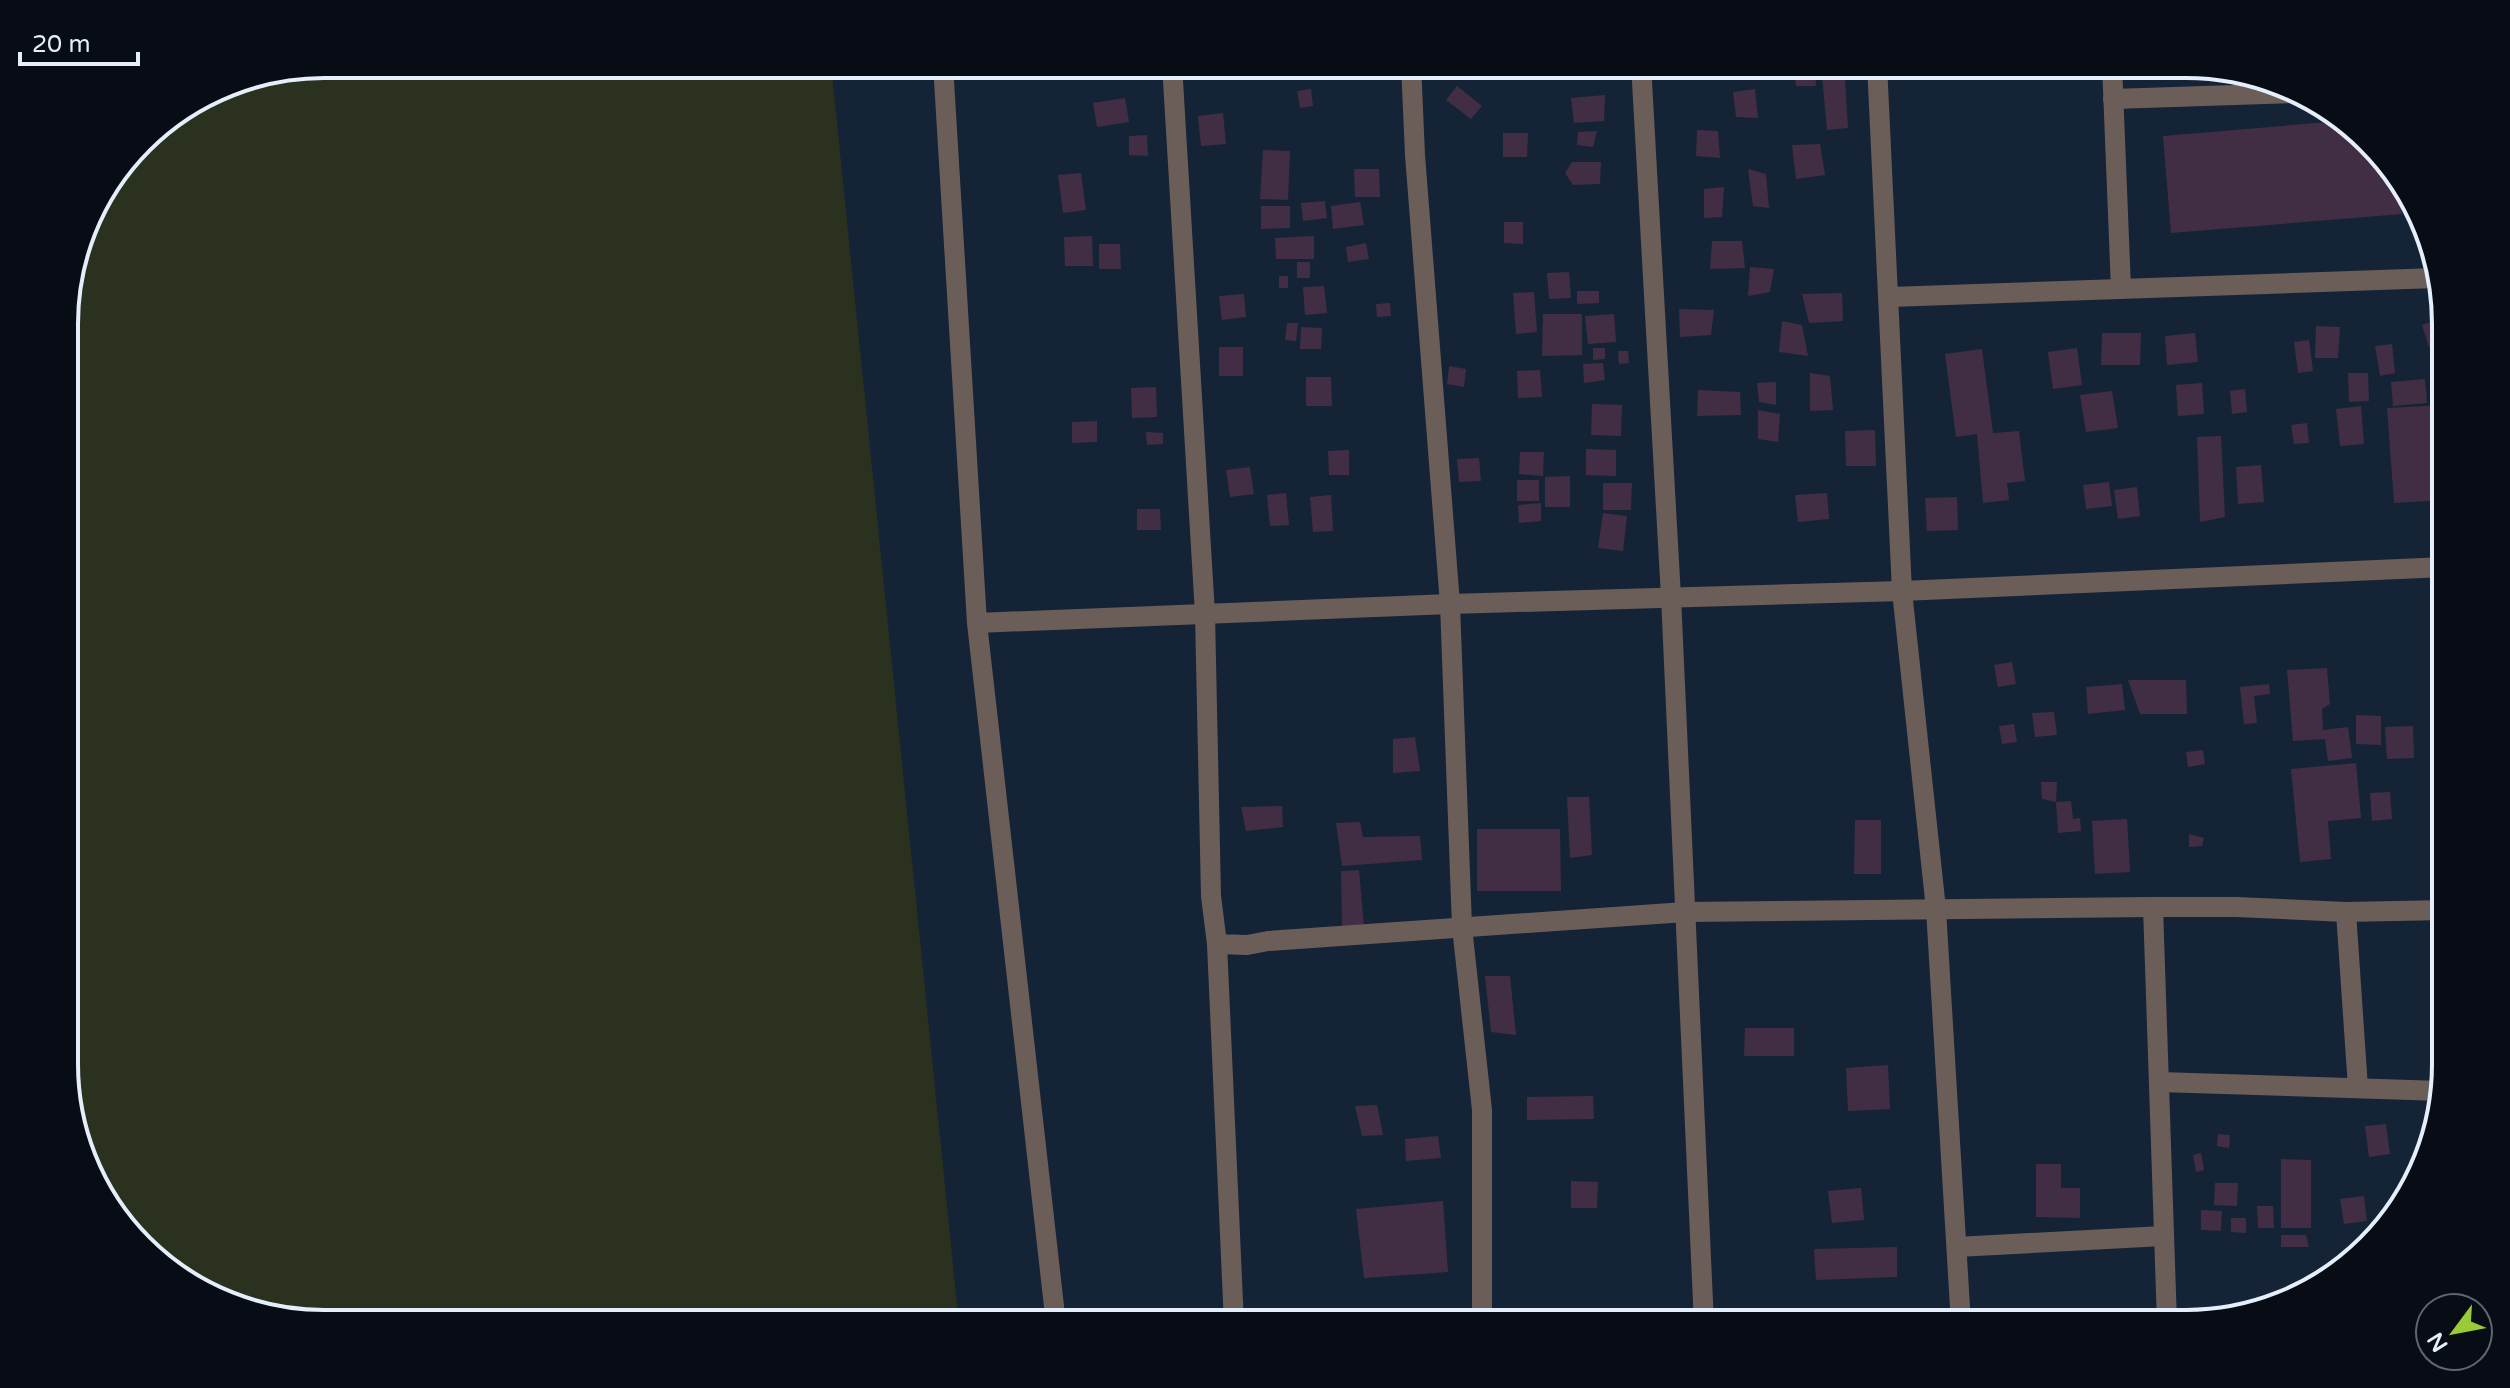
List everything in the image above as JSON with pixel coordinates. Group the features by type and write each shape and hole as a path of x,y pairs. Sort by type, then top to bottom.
{"street":[{"path":"944,78 977,623 1054,1310"},
{"path":"1173,78 1205,614 1211,896 1217,944 1233,1310"},
{"path":"1412,78 1450,604 1462,927 1482,1110 1482,1309"},
{"path":"1642,78 1671,597 1703,1309"},
{"path":"1878,78 1902,591 1936,909 1960,1309"},
{"path":"2112,78 2121,289"},
{"path":"2113,99 2271,94"},
{"path":"1890,297 2427,278"},
{"path":"977,623 1450,604 1902,591 2432,568"},
{"path":"1217,944 1247,945 1268,941 1685,912 2153,907 2346,912 2432,910"},
{"path":"2153,907 2166,1309"},
{"path":"2346,912 2358,1088"},
{"path":"2159,1082 2430,1091"},
{"path":"1957,1247 2163,1236"}],"green space":[{"path":"832,78 958,1310 324,1310 261,1302 215,1285 162,1249 139,1226 120,1200 97,1158 86,1127 80,1096 79,308 86,261 111,201 150,150 201,111 261,86 292,80"}],"building":[{"path":"1795,78 1816,78 1816,86 1796,86"},
{"path":"1822,78 1845,78 1848,128 1827,130"},
{"path":"1457,86 1482,106 1471,119 1446,100"},
{"path":"1311,89 1313,106 1300,108 1297,91"},
{"path":"1755,89 1758,118 1736,117 1733,92"},
{"path":"1605,95 1604,121 1574,123 1571,98"},
{"path":"1125,98 1129,122 1097,127 1093,103"},
{"path":"1223,113 1226,144 1201,146 1198,116"},
{"path":"2325,122 2360,150 2381,174 2399,201 2402,214 2171,233 2163,136"},
{"path":"1697,130 1718,131 1720,158 1696,156"},
{"path":"1597,131 1593,147 1577,145 1578,132"},
{"path":"1503,133 1528,133 1527,157 1503,157"},
{"path":"1147,135 1148,156 1129,155 1129,136"},
{"path":"1820,144 1825,175 1796,179 1792,145"},
{"path":"1263,150 1290,151 1288,200 1260,199"},
{"path":"1572,162 1601,162 1600,184 1573,185 1565,173"},
{"path":"1354,169 1379,169 1380,197 1355,197"},
{"path":"1748,169 1766,174 1769,208 1753,206"},
{"path":"1081,173 1086,210 1063,213 1058,175"},
{"path":"1724,187 1722,217 1704,218 1704,189"},
{"path":"1325,201 1327,218 1303,221 1301,203"},
{"path":"1360,202 1364,225 1333,229 1331,206"},
{"path":"1261,206 1290,206 1290,228 1261,229"},
{"path":"1504,222 1523,222 1523,244 1504,243"},
{"path":"1092,236 1093,266 1065,266 1064,237"},
{"path":"1314,236 1314,259 1276,259 1275,238"},
{"path":"1712,241 1742,241 1745,268 1710,269"},
{"path":"1366,243 1369,259 1348,262 1346,247"},
{"path":"1099,244 1120,244 1121,269 1099,269"},
{"path":"1297,262 1310,262 1310,278 1297,278"},
{"path":"1750,267 1774,269 1770,292 1748,296"},
{"path":"1569,272 1571,298 1549,299 1547,273"},
{"path":"1279,276 1288,276 1288,288 1279,288"},
{"path":"1324,286 1327,313 1305,315 1303,287"},
{"path":"1577,291 1599,291 1599,303 1577,304"},
{"path":"1534,292 1537,332 1516,334 1513,293"},
{"path":"1842,293 1843,321 1809,323 1802,294"},
{"path":"1244,294 1246,317 1222,320 1219,296"},
{"path":"1390,303 1391,316 1377,317 1376,304"},
{"path":"1679,309 1714,310 1711,335 1680,337"},
{"path":"1543,314 1582,314 1582,355 1542,356"},
{"path":"1614,314 1616,342 1588,344 1585,316"},
{"path":"1782,321 1802,325 1808,356 1779,352"},
{"path":"2432,322 2432,343 2428,344 2422,325"},
{"path":"1287,323 1298,323 1296,341 1285,340"},
{"path":"2316,326 2340,327 2338,358 2315,358"},
{"path":"1301,327 1322,328 1321,349 1300,349"},
{"path":"2102,333 2141,333 2140,365 2101,365"},
{"path":"2195,333 2198,362 2167,365 2165,336"},
{"path":"2309,340 2313,371 2298,373 2294,342"},
{"path":"2392,344 2395,373 2380,376 2375,346"},
{"path":"1219,347 1243,347 1243,376 1219,376"},
{"path":"1593,348 1605,348 1605,359 1593,360"},
{"path":"2077,348 2082,385 2053,389 2048,352"},
{"path":"1982,349 1993,433 2019,431 2025,481 2007,483 2009,500 1983,503 1977,434 1956,437 1945,354"},
{"path":"1618,351 1628,351 1629,363 1619,364"},
{"path":"1603,363 1605,380 1584,383 1583,364"},
{"path":"1449,366 1466,369 1464,387 1447,384"},
{"path":"1540,370 1542,397 1518,398 1517,371"},
{"path":"1810,373 1830,376 1833,410 1810,411"},
{"path":"2348,373 2368,373 2369,401 2349,402"},
{"path":"1306,377 1331,377 1332,406 1306,406"},
{"path":"2425,379 2427,403 2393,406 2391,382"},
{"path":"1776,382 1776,405 1759,402 1757,383"},
{"path":"2202,383 2204,414 2178,416 2176,385"},
{"path":"1156,387 1157,417 1132,418 1131,388"},
{"path":"2245,389 2247,412 2232,414 2230,391"},
{"path":"1698,390 1740,392 1741,415 1697,416"},
{"path":"2112,391 2118,428 2086,432 2080,395"},
{"path":"1592,404 1622,405 1621,436 1591,435"},
{"path":"2361,406 2364,444 2340,446 2336,409"},
{"path":"2432,406 2432,501 2394,503 2387,408"},
{"path":"1758,410 1780,414 1778,442 1758,439"},
{"path":"1097,421 1097,442 1072,443 1072,422"},
{"path":"2307,423 2309,443 2294,444 2291,425"},
{"path":"1875,430 1876,466 1846,466 1845,431"},
{"path":"1146,432 1163,433 1163,444 1147,445"},
{"path":"2221,436 2225,517 2200,522 2197,437"},
{"path":"1586,449 1616,450 1616,476 1586,475"},
{"path":"1349,450 1349,475 1329,475 1328,451"},
{"path":"1520,452 1544,452 1543,476 1519,474"},
{"path":"1479,458 1481,481 1459,482 1457,459"},
{"path":"2261,465 2264,502 2238,504 2236,467"},
{"path":"1250,467 1254,494 1230,497 1226,470"},
{"path":"1570,476 1570,507 1545,507 1545,477"},
{"path":"1517,480 1539,480 1539,501 1517,501"},
{"path":"2109,482 2112,506 2086,509 2083,485"},
{"path":"1603,483 1632,483 1631,510 1603,510"},
{"path":"2137,487 2140,516 2118,519 2114,490"},
{"path":"1286,493 1289,525 1270,526 1267,495"},
{"path":"1827,493 1829,519 1798,522 1795,495"},
{"path":"1331,495 1333,531 1313,532 1310,497"},
{"path":"1957,497 1958,530 1927,531 1925,498"},
{"path":"1541,503 1541,521 1519,523 1518,505"},
{"path":"1137,509 1160,509 1161,530 1137,530"},
{"path":"1603,513 1627,516 1623,551 1598,548"},
{"path":"2012,662 2016,684 1998,687 1994,665"},
{"path":"2327,668 2330,704 2322,709 2323,730 2348,727 2352,758 2328,761 2325,739 2293,741 2287,670"},
{"path":"2128,680 2186,680 2187,714 2140,714"},
{"path":"2122,684 2125,710 2088,714 2086,687"},
{"path":"2269,684 2270,694 2254,696 2257,723 2244,724 2240,687"},
{"path":"2054,712 2057,735 2035,737 2032,713"},
{"path":"2356,715 2381,716 2381,745 2356,744"},
{"path":"2014,724 2017,742 2002,744 1999,726"},
{"path":"2413,726 2414,758 2387,759 2385,727"},
{"path":"1415,737 1420,771 1393,773 1393,739"},
{"path":"2203,750 2205,764 2188,767 2186,752"},
{"path":"2356,763 2361,818 2328,821 2331,859 2300,862 2291,769"},
{"path":"2041,782 2057,782 2056,802 2042,799"},
{"path":"2390,792 2392,819 2372,821 2370,793"},
{"path":"1567,797 1589,797 1592,855 1570,858"},
{"path":"2071,801 2073,819 2080,818 2081,831 2058,833 2056,802"},
{"path":"1282,806 1283,827 1246,831 1241,807"},
{"path":"2127,819 2130,872 2095,874 2092,821"},
{"path":"1855,820 1881,820 1881,874 1854,874"},
{"path":"1360,822 1363,837 1420,836 1422,860 1342,866 1336,823"},
{"path":"1477,829 1560,829 1561,891 1477,891"},
{"path":"2189,834 2204,838 2202,846 2189,847"},
{"path":"1359,870 1364,926 1342,926 1341,871"},
{"path":"1485,976 1510,976 1516,1035 1491,1032"},
{"path":"1745,1028 1794,1028 1794,1056 1744,1056"},
{"path":"1888,1065 1890,1109 1848,1111 1846,1068"},
{"path":"1593,1096 1594,1119 1527,1120 1527,1097"},
{"path":"1377,1105 1383,1135 1362,1136 1355,1106"},
{"path":"2386,1124 2390,1154 2369,1157 2365,1126"},
{"path":"2218,1134 2230,1135 2229,1148 2217,1146"},
{"path":"1438,1136 1441,1158 1406,1161 1405,1139"},
{"path":"2201,1153 2204,1170 2196,1172 2193,1155"},
{"path":"2281,1159 2311,1160 2311,1228 2281,1228"},
{"path":"2036,1164 2061,1164 2061,1188 2080,1188 2080,1218 2036,1217"},
{"path":"1571,1181 1598,1182 1597,1208 1571,1208"},
{"path":"2215,1183 2238,1183 2237,1206 2214,1205"},
{"path":"1861,1188 1864,1220 1832,1223 1828,1191"},
{"path":"2364,1196 2367,1221 2344,1224 2340,1199"},
{"path":"1443,1201 1448,1272 1364,1278 1356,1209"},
{"path":"2257,1206 2273,1206 2274,1228 2258,1228"},
{"path":"2201,1210 2222,1211 2221,1231 2201,1230"},
{"path":"2231,1218 2246,1218 2246,1233 2231,1232"},
{"path":"2281,1235 2306,1235 2309,1247 2281,1247"},
{"path":"1897,1247 1897,1277 1816,1280 1814,1249"}]}
